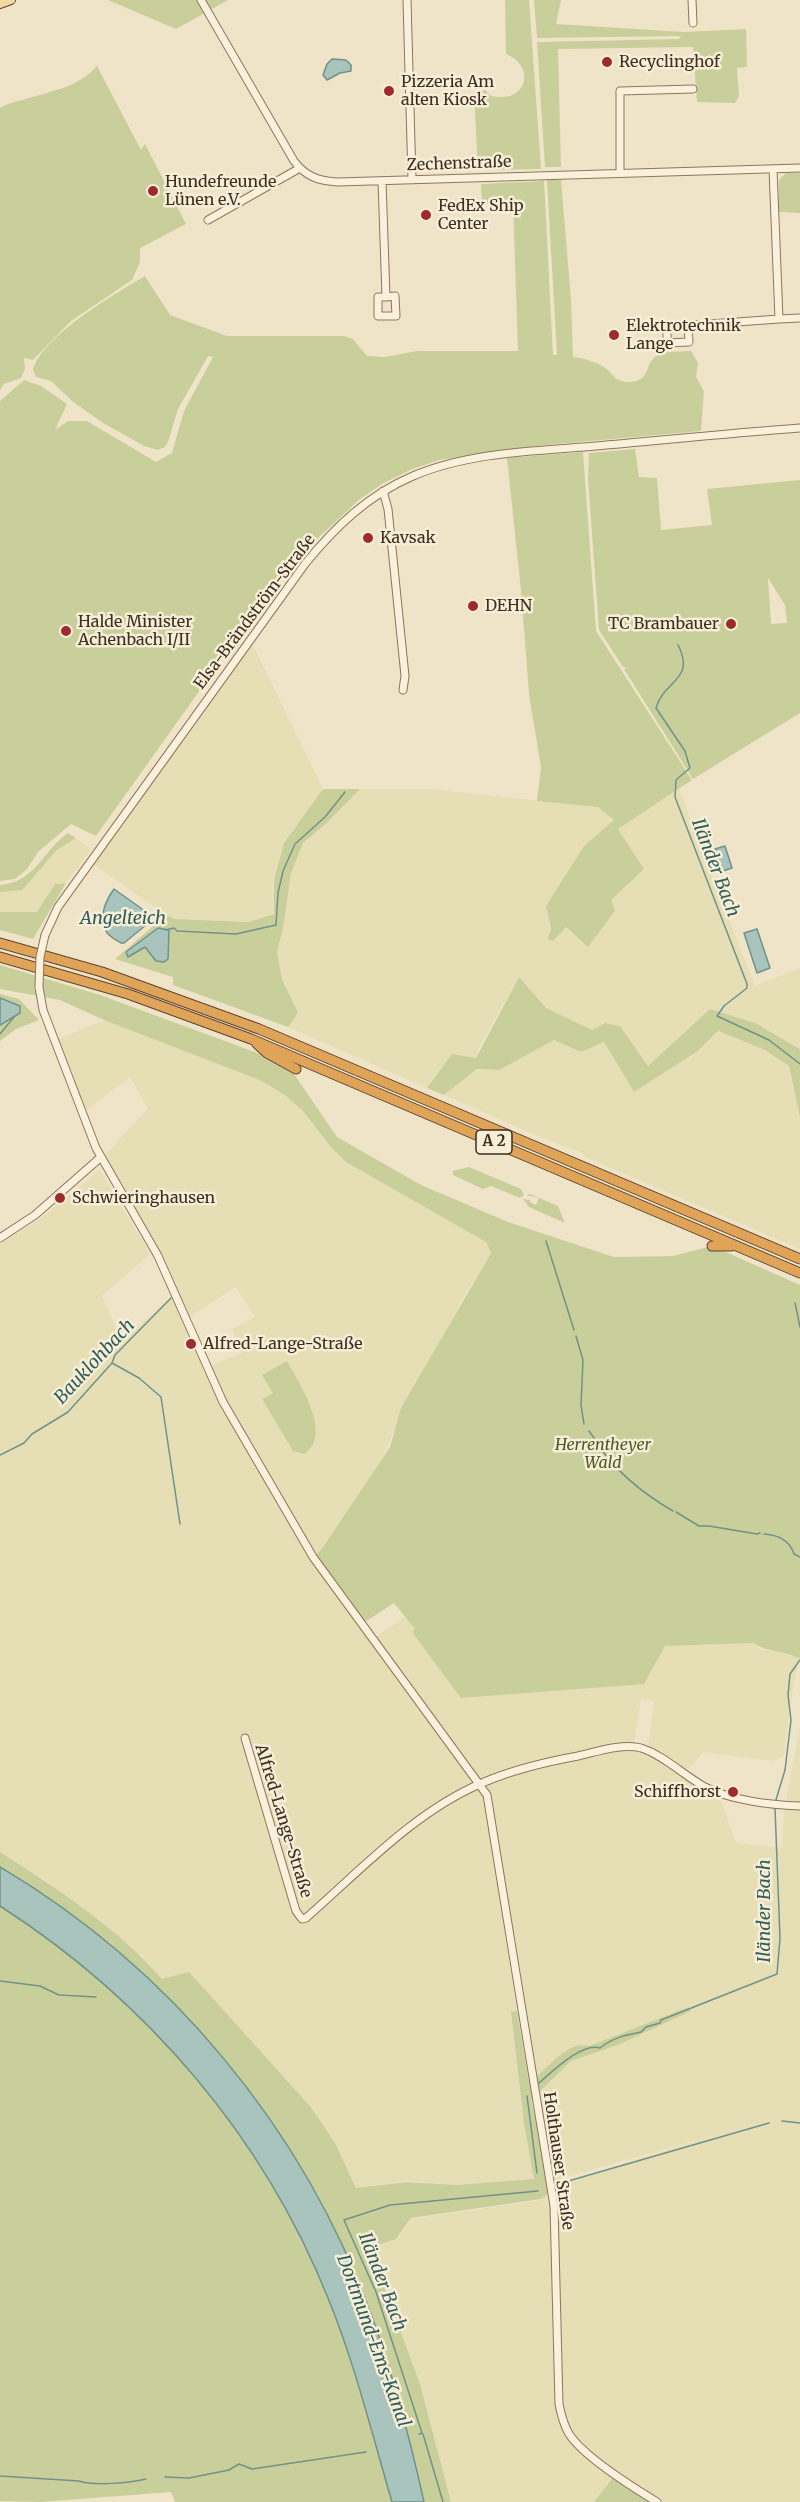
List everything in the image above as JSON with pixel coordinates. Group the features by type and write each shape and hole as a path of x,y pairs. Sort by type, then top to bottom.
{"highway":[{"name":"A 2","path":"0,943 102,972 260,1029 800,1259"},
{"name":"A 2","path":"0,957 128,994 251,1039 800,1273"},
{"path":"251,1039 267,1053 296,1069"},
{"path":"712,1246 737,1246"}],"main road":[{"path":"0,4 12,0"}],"street":[{"path":"201,0 300,168 208,220"},
{"path":"407,0 412,179"},
{"path":"692,0 693,23"},
{"path":"620,173 620,91 693,89"},
{"name":"Zechenstraße","path":"300,168 312,178 324,181 800,168"},
{"path":"773,169 779,320"},
{"path":"382,180 386,297"},
{"path":"688,325 800,318"},
{"name":"Elsa-Brändström-Straße","path":"101,1157 48,1024 39,987 40,957 45,935 58,907 305,564 338,526 383,491 427,470 472,459 536,451 800,428"},
{"path":"383,491 388,509 405,676 403,690"},
{"path":"0,1238 35,1215 101,1157 158,1256 223,1402 313,1557 481,1783 533,1766 632,1747 648,1752 712,1790 775,1805 800,1806"},
{"name":"Alfred-Lange-Straße","path":"244,1738 296,1911 302,1919 428,1814 481,1783"},
{"name":"Holthauser Straße","path":"481,1783 489,1805 552,2195 561,2416 568,2433 587,2452 657,2502"}],"shaded area":[{"path":"252,643 323,789 284,843 273,879 274,913 248,922 174,919 92,863"},
{"path":"360,789 429,789 598,807 614,820 584,846 546,906 550,928 548,939 553,941 565,927 588,947 615,911 611,900 644,869 618,829 679,789 755,986 800,968 800,1048 755,1023 710,1009 648,1066 620,1026 605,1023 592,1030 572,1021 546,1008 519,977 478,1049 476,1058 452,1054 427,1088 288,1027 298,1013 282,978 277,951 283,928 291,873 303,843 329,822"},
{"path":"76,838 91,850 66,883 55,885 37,912 0,912 0,892 22,889 58,850"},
{"path":"104,1020 262,1081 286,1096 303,1111 346,1162 485,1241 491,1253 466,1293 401,1416 382,1458 321,1550 313,1557 374,1638 408,1615 645,1681 665,1646 754,1643 761,1650 800,1653 790,1705 784,1756 773,1761 703,1752 686,1772 648,1747 654,1702 641,1698 634,1743 531,1764 481,1783 517,2011 511,2013 524,2124 534,2179 457,2185 407,2181 356,2188 335,2143 312,2107 189,1973 162,1979 143,1957 45,1880 0,1852 0,1244 40,1219 100,1170 150,1254 102,1296 122,1342 171,1297 210,1384 221,1399 209,1366 242,1353 232,1329 255,1317 236,1287 189,1317 166,1263 105,1155 148,1108 130,1077 86,1110 59,1039","holes":["273,1394 293,1451 262,1400"]},
{"path":"718,1032 765,1050 788,1065 800,1118 800,1249 444,1095 477,1070 499,1070 554,1040 581,1052 604,1042 634,1092 699,1051"},
{"path":"800,1726 800,2502 657,2502 616,2474 594,2502 451,2502 420,2384 370,2248 396,2240 412,2219 541,2200 552,2191 553,2185 736,2129 552,2181 540,2092 571,2061 620,2044 691,2011 565,2052 536,2078 492,1801 487,1784 534,1769 581,1759 622,1751 638,1752 696,1787 720,1798 736,1843 782,1848 784,1812"}],"green space":[{"path":"108,0 228,0 176,29"},
{"path":"505,0 529,0 541,169 478,170 474,93 485,90 491,96 504,97 520,89 524,82 521,66 506,54"},
{"path":"534,0 561,0 556,24 684,32 746,29 747,67 737,68 739,96 735,103 697,102 693,47 558,49 561,167 545,167 537,42 679,39 681,36 537,38"},
{"path":"97,66 141,150 145,144 186,224 140,248 140,262 132,280 71,321 33,360 24,358 25,369 21,378 4,384 0,390 0,108 71,84 89,74"},
{"path":"786,173 800,173 800,213 778,212 779,180"},
{"path":"547,180 561,180 571,300 573,357 597,363 619,380 634,382 643,377 658,355 667,352 691,351 698,363 696,377 704,391 701,431 535,446 439,460 410,470 382,484 360,499 290,564 96,836 71,824 38,852 27,869 15,879 0,881 0,401 24,380 41,386 67,404 55,430 68,421 87,421 156,462 172,453 184,411 213,357 208,356 178,409 168,442 165,447 158,450 144,446 103,423 72,401 51,381 36,377 33,370 39,357 64,330 145,276 170,315 227,336 344,336 353,339 367,356 385,357 417,351 518,351 513,203 482,204 481,184 544,181 553,355 557,355"},
{"path":"635,449 639,477 657,478 661,530 712,525 707,489 800,480 800,713 693,779 624,669 628,668 623,667 599,630 588,479 589,453","holes":["768,578 785,605 787,623 771,624"]},
{"path":"583,452 596,631 692,780 618,829 644,869 611,900 615,911 588,947 566,927 553,941 548,939 551,928 546,906 584,846 614,820 598,807 537,801 541,768 529,694 507,458"},
{"path":"323,789 360,789 328,822 303,843 291,873 277,952 282,979 298,1013 288,1027 173,985 173,977 115,959 166,915 174,919 248,922 274,914 274,879 284,843"},
{"path":"68,833 76,838 57,850 22,890 0,892 0,885 12,883 30,872"},
{"path":"66,883 33,939 0,930 0,912 37,912 55,884"},
{"name":"Herrentheyer Wald","path":"0,965 100,995 260,1054 294,1074 337,1137 421,1185 508,1222 614,1257 673,1256 712,1246 800,1285 800,1659 754,1643 665,1646 644,1684 461,1698 412,1632 415,1629 394,1603 362,1624 313,1557 321,1550 390,1447 401,1408 491,1253 486,1242 346,1162 303,1111 286,1096 262,1081 104,1020 60,1000 0,989"},
{"path":"519,977 546,1008 592,1030 605,1023 620,1026 648,1066 710,1009 755,1023 800,1049 800,1117 789,1066 765,1050 718,1031 698,1051 634,1092 604,1042 581,1052 554,1040 499,1070 477,1069 444,1095 427,1088 452,1054 476,1058"},
{"path":"0,994 19,999 39,1020 16,1029 0,1041"},
{"path":"469,1167 521,1189 524,1195 520,1198 491,1186 483,1189 453,1175 453,1171"},
{"path":"530,1194 558,1206 565,1223 529,1207 523,1199 530,1200 536,1205 539,1198 526,1195"},
{"path":"287,1361 306,1396 315,1422 316,1435 312,1445 304,1454 293,1451 262,1399 273,1393 262,1375"},
{"path":"0,1852 64,1894 107,1927 162,1979 189,1972 311,2107 335,2143 356,2188 407,2182 457,2185 534,2179 524,2124 511,2012 517,2011 529,2082 564,2052 572,2048 581,2045 589,2046 689,2007 691,2011 620,2044 571,2061 531,2100 552,2191 541,2199 411,2218 396,2239 370,2248 420,2384 451,2502 424,2502 393,2384 371,2314 342,2245 308,2179 268,2117 223,2059 173,2005 120,1955 62,1909 0,1867"},
{"path":"0,1906 53,1943 104,1984 151,2029 194,2077 234,2128 269,2182 301,2239 328,2298 363,2399 392,2502 175,2502 171,2492 40,2502 0,2501"},
{"path":"615,2475 654,2502 594,2502"}],"water":[{"path":"332,59 346,60 351,65 351,71 340,73 327,80 323,75 327,64"},
{"path":"725,846 732,868 723,871 715,849"},
{"name":"Angelteich","path":"114,889 152,916 151,921 124,943 110,936 104,926 104,909"},
{"path":"158,928 169,930 168,959 164,962 156,961 145,947 128,957 126,952"},
{"path":"757,929 770,968 757,973 744,933"},
{"path":"0,998 20,1006 20,1013 0,1025"},
{"name":"Dortmund-Ems-Kanal","path":"0,1867 62,1908 120,1953 174,2004 224,2059 269,2117 308,2180 343,2246 371,2314 387,2360 424,2502 392,2502 355,2374 328,2298 301,2238 270,2182 234,2128 194,2076 151,2029 104,1984 53,1943 0,1906"}],"waterway":[{"name":"Iländer Bach","path":"678,645 683,657 681,673 665,691 656,708 685,751 690,768 676,780 675,797 747,984 747,988 724,1006 717,1016 769,1040 800,1064"},
{"path":"166,930 174,928 177,931 236,934 276,925 278,893 283,871 295,844 325,817 345,792"},
{"path":"0,1034 14,1017"},
{"path":"546,1241 574,1330"},
{"name":"Bauklohbach","path":"0,1455 24,1443 32,1434 68,1412 112,1363 115,1355 171,1298"},
{"name":"Iländer Bach","path":"795,1303 800,1327"},
{"path":"576,1336 583,1360 581,1405 584,1424"},
{"path":"112,1363 139,1378 161,1397 180,1524"},
{"path":"589,1431 594,1438"},
{"path":"596,1442 603,1453 630,1481 673,1511"},
{"path":"676,1512 699,1526 760,1533"},
{"path":"764,1534 783,1540 794,1554 800,1557"},
{"name":"Iländer Bach","path":"775,1803 785,1770 791,1720 788,1695 790,1674 800,1660"},
{"name":"Iländer Bach","path":"539,2083 568,2059 585,2049 600,2048 614,2039 641,2032 646,2027 660,2023 661,2020 777,1974 780,1938 775,1808"},
{"path":"0,1981 40,1986 59,1995 96,1997"},
{"name":"Iländer Bach","path":"527,2096 537,2173"},
{"path":"782,2121 800,2123"},
{"path":"558,2184 769,2123"},
{"name":"Iländer Bach","path":"419,2434 422,2433 376,2292 344,2220 390,2205 538,2191"},
{"path":"423,2434 443,2502"},
{"path":"165,2477 189,2478 229,2470 239,2464 252,2469 366,2452"},
{"path":"0,2476 103,2484 146,2479"}],"place":[{"name":"Recyclinghof","path":"607,62"},
{"name":"Pizzeria Am alten Kiosk","path":"389,91"},
{"name":"Hundefreunde Lünen e.V.","path":"153,191"},
{"name":"FedEx Ship Center","path":"426,215"},
{"name":"Elektrotechnik Lange","path":"614,335"},
{"name":"Kavsak","path":"368,538"},
{"name":"DEHN","path":"473,606"},
{"name":"TC Brambauer","path":"731,624"},
{"name":"Halde Minister Achenbach I/II","path":"66,631"},
{"name":"Schwieringhausen","path":"60,1198"},
{"name":"Alfred-Lange-Straße","path":"191,1344"},
{"name":"Schiffhorst","path":"733,1792"}]}
